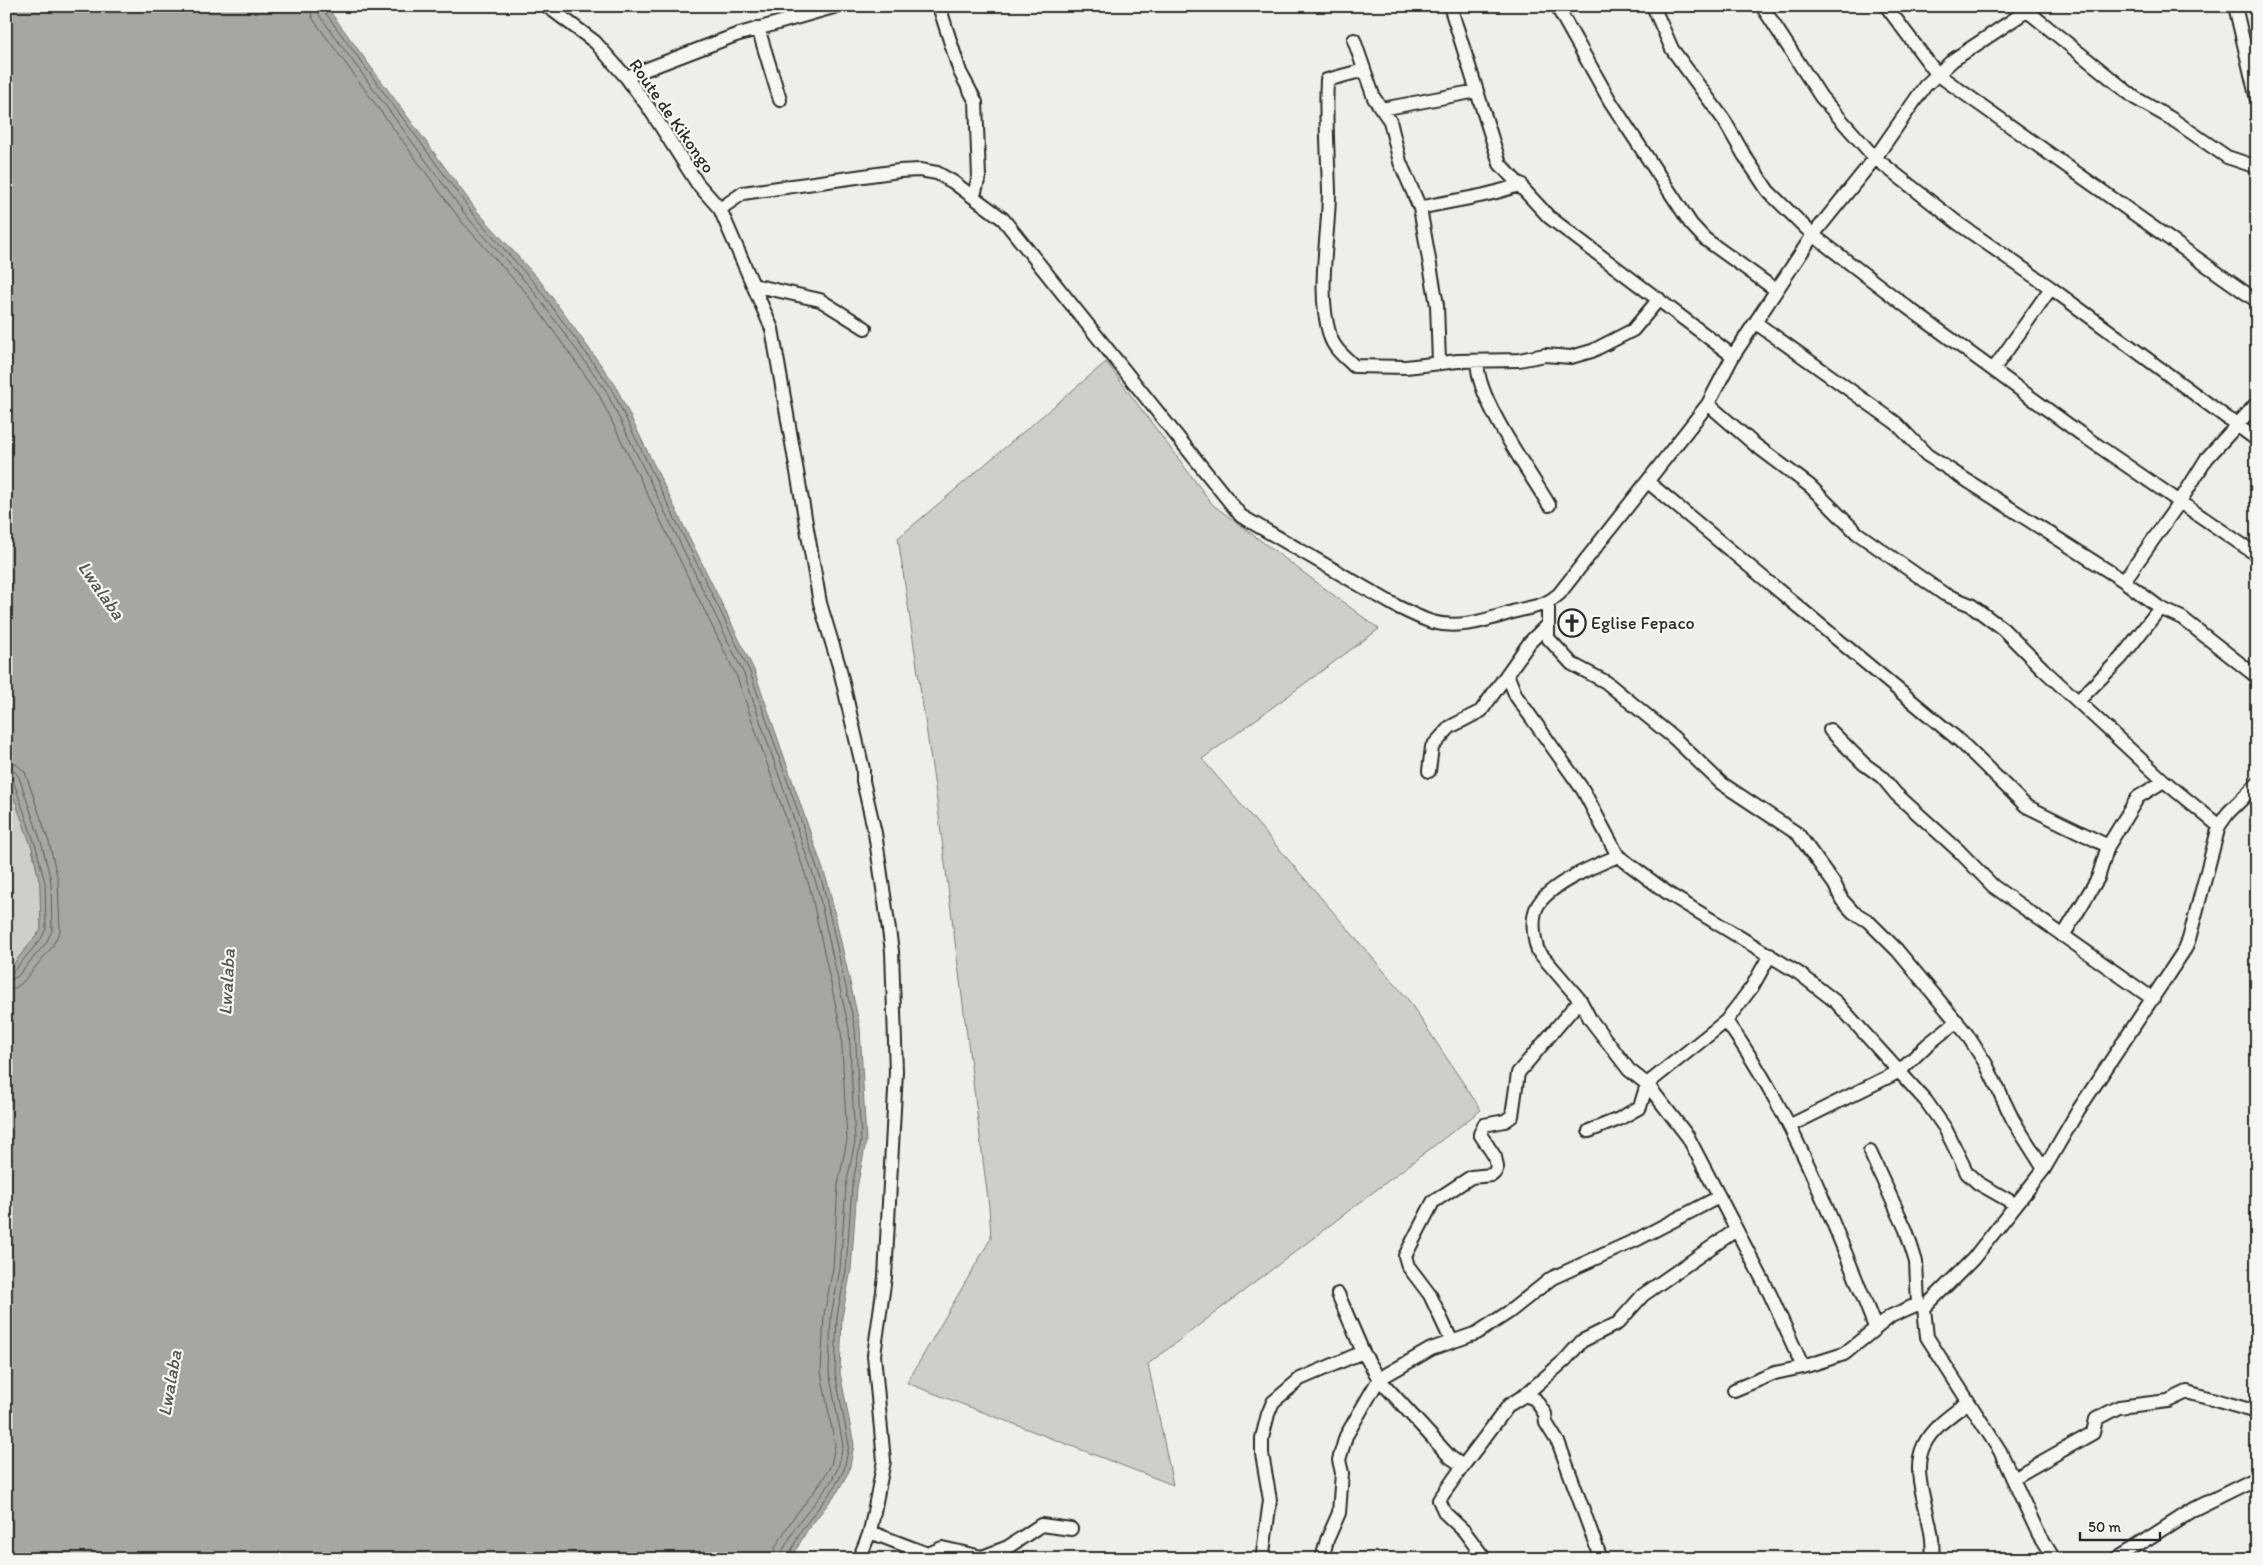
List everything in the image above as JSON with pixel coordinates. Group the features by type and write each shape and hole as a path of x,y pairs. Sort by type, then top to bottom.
{"street":[{"name":"Route de Kikongo","path":"547,6 595,42 626,77 649,108 697,183 720,209 772,328 820,603 839,666 863,769 863,781 875,833 892,951 896,1072 885,1278 874,1355 884,1461 870,1532 859,1559"},
{"path":"626,77 758,28 837,6"},
{"path":"939,6 960,72 976,102 980,168 974,195"},
{"path":"1450,6 1500,164 1521,184 1549,217 1733,356"},
{"path":"1653,6 1672,49 1724,120 1768,191 1813,235 1993,370 2179,503 2257,556"},
{"path":"1762,6 1821,97 1875,158 1959,224 2051,288 2257,440"},
{"path":"1886,6 1937,74 2257,300"},
{"path":"2235,6 2257,100"},
{"path":"720,209 743,193 899,171 937,173 974,195 1004,219 1241,516 1396,606 1433,622 1458,624 1483,621 1548,604 1559,594 1708,404 1733,356 1813,235 1875,158 1925,86 1953,60 2027,8 2135,98 2172,119 2227,157 2257,167"},
{"path":"1560,12 1610,101 1691,224 1705,240 1776,290"},
{"path":"758,28 780,100"},
{"path":"1354,40 1374,98 1390,121 1400,162 1420,208 1423,236 1432,268 1437,305 1439,362"},
{"path":"1364,70 1327,80 1324,121 1329,191 1324,304 1330,337 1338,350 1354,366 1406,366 1439,362 1518,360 1545,355 1571,357 1592,351 1633,330 1659,299"},
{"path":"1382,109 1477,91"},
{"path":"1420,208 1467,197 1478,198 1496,194 1521,184"},
{"path":"753,284 820,300 865,328"},
{"path":"1993,370 2051,288"},
{"path":"1756,323 1896,424 1927,455 2124,581 2160,608 2193,626 2257,677"},
{"path":"1478,361 1477,371 1492,411 1549,505"},
{"path":"2124,581 2179,503 2207,458 2257,403"},
{"path":"1708,404 1754,444 1810,486 1857,533 1944,594 1971,605 2003,629 2164,781 2219,826"},
{"path":"1648,482 1961,742 2026,806 2108,846"},
{"path":"1548,604 1546,626 1548,638 1572,664 1606,682 1680,743 1722,783 1798,834 1835,885 1842,900 1853,912 1868,921 1897,950 1958,1022 1986,1064 2012,1120 2044,1168"},
{"path":"2078,701 2121,658 2160,608"},
{"path":"1429,771 1432,747 1450,727 1481,711 1530,642 1546,626"},
{"path":"1507,674 1516,696 1583,790 1618,856 1669,894 1800,974 1836,1002 1926,1100 1945,1128 1967,1173 1978,1183 2015,1204"},
{"path":"1830,730 1864,764 1882,777 1896,794 1945,838 1993,886 2153,999"},
{"path":"2063,936 2098,878 2108,846 2138,797 2164,781"},
{"path":"1734,1390 1775,1373 1803,1367 1844,1354 1875,1327 1891,1316 1921,1306 1973,1259 2044,1168 2079,1109 2153,999 2189,939 2219,826 2228,813 2257,784"},
{"path":"1618,856 1590,868 1563,884 1540,901 1534,913 1535,944 1538,951 1580,1000 1590,1019 1629,1070 1647,1084 1688,1137 1708,1172 1719,1197 1770,1294 1803,1367"},
{"path":"1589,1131 1619,1119 1640,1107 1647,1084 1726,1021 1752,987 1770,955"},
{"path":"1452,1342 1430,1295 1408,1266 1405,1256 1434,1202 1471,1177 1492,1175 1495,1172 1497,1167 1495,1157 1480,1131 1484,1125 1505,1121 1512,1116 1518,1073 1580,1000"},
{"path":"1726,1021 1740,1040 1789,1126 1834,1225 1875,1327"},
{"path":"1789,1126 1900,1070 1927,1045 1958,1022"},
{"path":"1870,1152 1894,1202 1916,1262 1927,1337 2000,1451 2038,1533 2054,1559"},
{"path":"1322,1559 1327,1540 1340,1513 1342,1473 1340,1460 1346,1436 1379,1380 1417,1356 1477,1333 1509,1312 1552,1278 1638,1239 1719,1197"},
{"path":"1485,1559 1464,1530 1445,1513 1439,1500 1509,1405 1525,1394 1564,1360 1582,1341 1618,1324 1643,1295 1736,1230"},
{"path":"1338,1294 1363,1352 1379,1380 1450,1456 1463,1466"},
{"path":"1263,1553 1270,1500 1262,1454 1262,1438 1273,1402 1300,1379 1363,1352"},
{"path":"2013,1478 2093,1433 2096,1419 2119,1407 2168,1401 2187,1392 2257,1412"},
{"path":"1525,1394 1535,1399 1546,1414 1546,1423 1559,1444 1601,1559"},
{"path":"1933,1559 1932,1533 1920,1480 1920,1458 1924,1444 1934,1431 1968,1402"},
{"path":"2116,1559 2194,1509 2257,1478"},
{"path":"870,1532 928,1554 942,1548 982,1557 1008,1547 1041,1525 1071,1529"},
{"path":"2252,1559 2257,1557"}],"shaded area":[{"path":"1106,362 1213,505 1379,629 1202,759 1407,998 1481,1110 1148,1364 1173,1485 907,1383 991,1238 989,1207 937,801 898,538"},
{"path":"6,775 32,848 40,884 41,930 6,973"}],"water":[{"name":"Lwalaba","path":"6,6 326,6 477,211 540,281 614,383 754,670 828,884 860,1027 866,1142 857,1188 851,1270 842,1317 840,1373 854,1445 849,1471 838,1491 806,1532 791,1559 6,1559 6,973 41,930 40,884 32,848 6,775"}],"place":[{"name":"Eglise Fepaco","path":"1572,623"}]}
